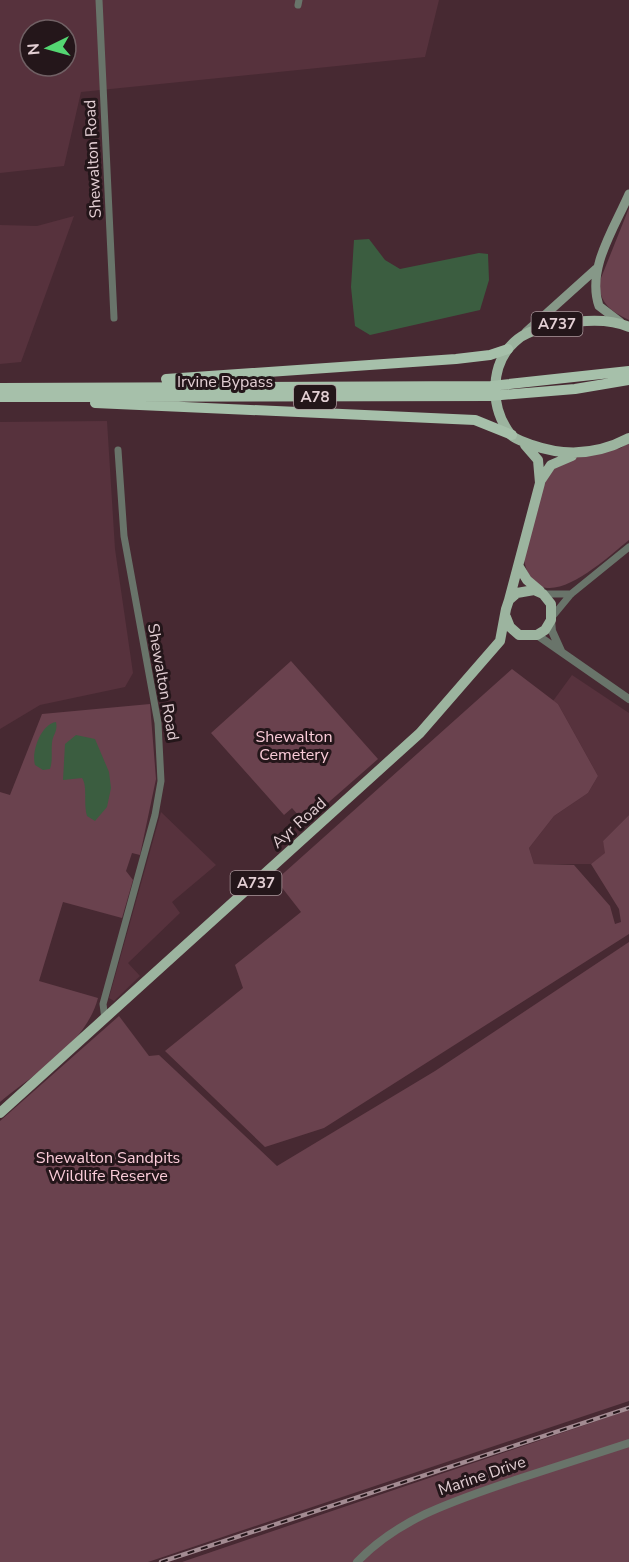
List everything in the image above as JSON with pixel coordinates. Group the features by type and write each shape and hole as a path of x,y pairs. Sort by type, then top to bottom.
{"highway":[{"path":"67,386 456,358 490,355 508,349"},
{"name":"Irvine Bypass","path":"0,388 491,386 629,371"},
{"name":"Irvine Bypass","path":"0,397 490,396 575,389 629,380"},
{"path":"0,397 475,420 515,437"}],"main road":[{"path":"625,325 599,306 595,295 597,268 629,194"},
{"path":"520,337 597,268"},
{"name":"A737","path":"540,483 538,460 531,449 515,437 501,416 495,392 500,363 508,349 520,337 553,325 575,321 625,325"},
{"name":"A737","path":"515,437 545,450 575,455"},
{"name":"A737","path":"506,617 540,483 551,465 575,455 607,448 629,438"},
{"path":"500,641 533,636 545,630 552,619 551,604 527,580 519,567"},
{"path":"509,600 517,592 527,590 542,594"},
{"path":"506,617 513,630 533,636"},
{"name":"Ayr Road","path":"0,1113 420,733 500,641 506,617"}],"street":[{"name":"Shewalton Road","path":"99,0 114,318"},
{"name":"Shewalton Road","path":"105,1019 103,1004 155,815 160,781 158,723 124,536 118,450"},
{"path":"563,654 556,643 552,619 571,594 629,547"},
{"path":"542,594 571,594"},
{"path":"533,636 629,699"},
{"name":"Marine Drive","path":"357,1562 401,1525 436,1508 629,1443"}],"shaded area":[{"path":"0,0 439,0 425,57 81,92 64,166 0,173"},
{"path":"74,216 21,362 0,364 0,225 37,226"},
{"path":"369,239 385,260 400,269 479,253 488,254 489,280 480,310 370,335 355,326 351,287 354,240"},
{"path":"107,421 115,549 133,673 125,687 40,705 0,729 0,422"},
{"path":"572,675 629,713 629,815 603,841 606,853 591,864 534,864 529,848 554,816 588,793 598,776 558,704 553,701"},
{"path":"56,722 51,766 50,769 43,770 35,765 34,753 42,733"},
{"path":"76,735 95,739 109,772 111,788 107,807 95,821 87,816 85,786 82,778 63,780 65,744"},
{"path":"161,812 216,865 172,902 180,913 128,963 140,976 114,1001 109,998"}],"green space":[{"path":"629,208 629,320 604,302 599,283"},
{"path":"629,442 629,540 589,572 572,582 557,587 543,587 531,579 524,560 537,506 547,479 554,469 568,459 621,448"},
{"name":"Shewalton Cemetery","path":"291,661 378,759 305,823 292,808 284,815 211,733"},
{"path":"512,669 558,704 598,776 588,793 554,816 529,848 534,864 574,865 610,906 615,924 621,922 619,909 591,864 605,853 603,841 629,815 629,934 324,1128 265,1147 165,1051 243,988 235,965 301,912 276,880"},
{"path":"150,704 156,779 140,855 132,853 126,871 133,880 122,918 63,902 39,981 98,998 92,1014 83,1030 58,1056 0,1102 0,792 10,795 42,714"},
{"name":"Shewalton Sandpits Wildlife Reserve","path":"629,942 629,1401 148,1562 0,1562 0,1121 119,1016 149,1056 159,1055 277,1166 435,1071"},
{"path":"629,1410 629,1562 182,1562"}],"railway":[{"path":"161,1562 629,1408"}]}
